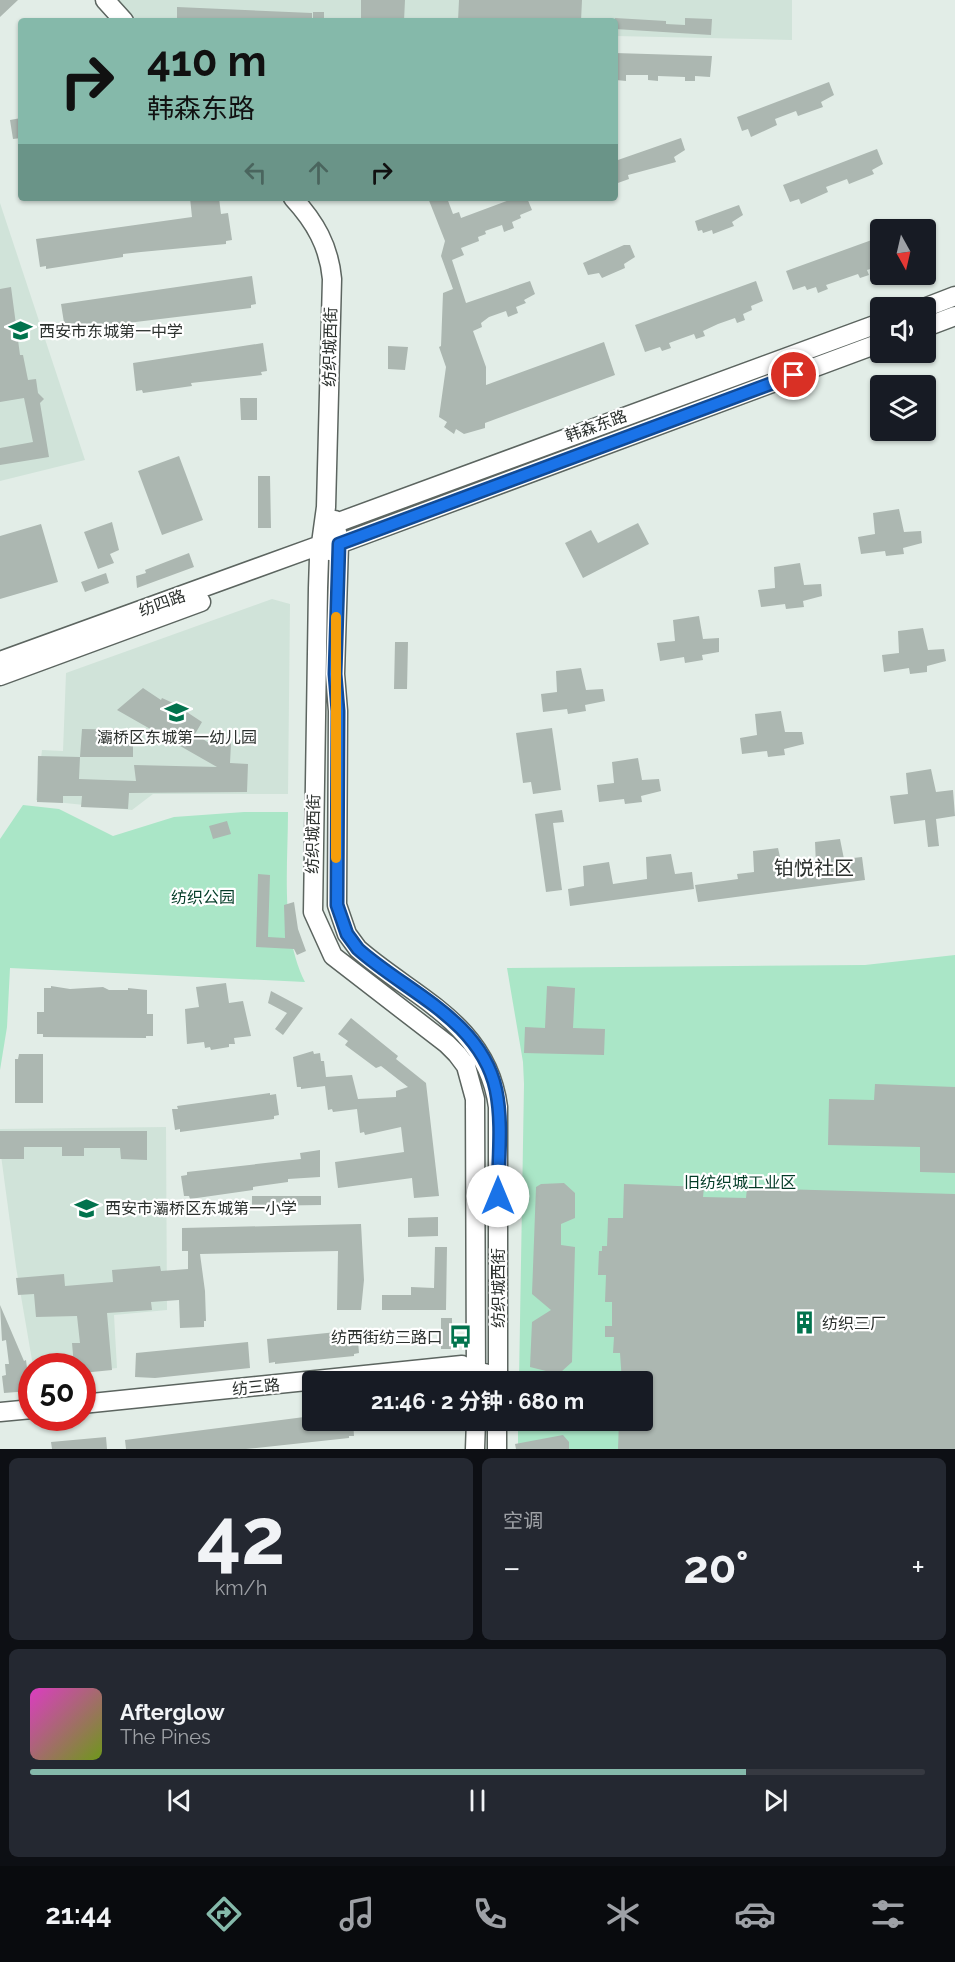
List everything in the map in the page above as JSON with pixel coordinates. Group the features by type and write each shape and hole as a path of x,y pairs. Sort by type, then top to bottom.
{"main road":[{"path":"105,0 121,18"},
{"name":"纺织城西街","path":"295,201 319,231 330,257 332,279 326,507 338,711 337,905 347,934 358,949 452,1019 473,1043 490,1072 496,1090 498,1117 499,1371"},
{"path":"936,303 955,296"},
{"path":"936,323 955,316"},
{"name":"韩森东路","path":"336,523 870,327"},
{"name":"韩森东路","path":"327,549 870,347"},
{"path":"326,507 336,523 327,549"},
{"name":"纺织城西街","path":"327,549 314,912 333,956 447,1044 465,1066 475,1100 476,1371"},
{"name":"纺四路","path":"0,661 327,549"},
{"name":"纺四路","path":"0,676 327,549"},
{"name":"纺三路","path":"404,1371 462,1365 469,1371"},
{"name":"纺三路","path":"96,1403 302,1381"},
{"path":"0,1412 18,1410"},
{"path":"475,1449 476,1431"},
{"path":"497,1449 498,1431"}],"shaded area":[{"path":"109,0 792,0 792,40 618,36 618,18 124,18"},
{"name":"西安市东城第一中学","path":"0,203 85,460 0,481"},
{"name":"灞桥区东城第一幼儿园","path":"272,599 290,604 288,794 153,794 132,810 36,800 42,750 63,751 66,673"},
{"name":"西安市灞桥区东城第一小学","path":"166,1127 167,1310 114,1315 117,1368 96,1370 96,1353 31,1353 16,1267 0,1148 0,1129"}],"green space":[{"name":"纺织公园","path":"23,805 59,809 113,836 174,817 244,812 288,812 289,921 297,962 305,982 10,968 7,1027 0,1070 0,839"},
{"name":"旧纺织城工业区","path":"955,955 955,1449 518,1449 518,1431 653,1431 653,1371 519,1371 524,1084 523,1062 507,968 865,965"}],"building":[{"path":"0,0 18,0 0,17"},
{"path":"361,0 405,0 404,18 361,18"},
{"path":"459,0 582,0 581,18 458,18"},
{"path":"177,7 312,13 312,18 177,18"},
{"path":"313,12 324,12 324,18 313,18"},
{"path":"618,18 666,21 666,24 685,25 685,18 712,19 711,35 618,29"},
{"path":"618,53 712,56 710,77 695,76 695,81 685,81 685,77 658,76 658,81 648,80 648,75 626,75 626,81 618,80"},
{"path":"829,82 834,95 821,102 823,107 798,116 796,111 775,119 777,125 751,137 748,129 742,131 737,117"},
{"path":"18,119 18,138 13,139 10,120"},
{"path":"681,138 685,150 674,157 676,162 628,175 629,179 618,183 618,160"},
{"path":"877,149 883,164 872,170 874,174 849,184 847,179 826,187 828,192 801,204 799,199 790,202 783,185"},
{"path":"190,201 219,201 221,214 228,213 232,240 226,241 226,244 123,254 123,257 46,269 46,266 40,267 36,239 192,217"},
{"path":"429,201 448,201 453,214 459,212 461,218 507,201 528,201 532,210 520,215 521,218 512,222 514,228 504,232 502,225 485,231 486,234 478,237 479,241 461,248 464,255 452,260 466,303 530,281 535,294 524,300 526,303 516,307 518,313 508,317 506,311 489,317 481,323 482,327 473,331 486,367 486,385 604,342 615,375 485,423 485,428 464,434 456,429 454,434 444,427 447,422 439,417 446,367 439,347 441,346 443,293 453,289 441,256 445,241"},
{"path":"739,205 743,215 732,222 734,226 713,234 712,230 703,233 702,230 698,231 695,221"},
{"path":"870,241 870,269 867,270 869,275 860,278 858,274 826,285 828,289 818,293 816,287 807,290 805,286 793,290 786,271"},
{"path":"624,245 630,245 635,257 624,264 625,268 602,278 599,273 588,275 583,263"},
{"path":"252,276 256,304 251,305 251,308 119,324 120,328 66,335 61,304"},
{"path":"756,281 763,301 751,306 752,310 743,314 745,320 737,323 735,318 703,331 705,336 696,339 694,334 669,343 671,348 662,351 660,347 645,352 635,325"},
{"path":"11,287 20,355 23,355 28,380 36,379 38,393 44,399 40,403 49,457 0,465 0,448 33,442 24,398 0,402 0,289"},
{"path":"263,343 267,371 261,372 262,375 191,383 192,386 143,393 142,390 136,391 133,363"},
{"path":"388,346 408,347 405,370 388,369"},
{"path":"240,398 257,398 257,420 241,420"},
{"path":"179,456 203,520 162,535 138,471"},
{"path":"258,476 270,476 271,528 258,528"},
{"path":"899,509 904,532 921,531 922,543 903,548 904,554 886,556 885,551 861,554 858,537 875,534 873,513"},
{"path":"112,522 119,550 110,554 114,563 98,569 84,532"},
{"path":"638,523 649,544 583,578 565,543 591,530 598,543"},
{"path":"41,524 58,582 0,599 0,536"},
{"path":"189,553 194,567 137,588 136,576 146,573 145,570"},
{"path":"800,563 804,585 821,584 822,596 803,601 804,607 786,609 785,604 761,607 758,590 775,588 774,567"},
{"path":"106,573 109,583 85,592 81,582"},
{"path":"699,616 703,639 719,638 719,652 702,655 703,660 685,663 684,657 660,661 657,643 675,641 673,620"},
{"path":"923,628 928,650 944,649 946,661 927,666 927,672 910,674 909,668 884,672 882,655 899,653 898,631"},
{"path":"395,642 408,642 407,689 394,689"},
{"path":"581,668 586,690 603,689 605,701 585,705 586,711 568,714 567,709 543,712 541,694 557,692 556,671"},
{"path":"143,688 161,700 162,698 173,703 202,722 195,734 209,743 218,736 227,737 231,743 230,763 248,764 247,792 129,793 128,809 81,807 82,796 63,796 63,803 37,802 38,756 80,757 79,779 136,781 134,765 217,767 117,710"},
{"path":"781,711 785,732 802,732 804,744 784,749 785,755 768,757 767,751 742,754 740,738 757,735 755,714"},
{"path":"552,728 561,790 533,794 531,782 523,783 516,733"},
{"path":"82,729 133,730 133,757 80,757"},
{"path":"638,758 642,780 659,779 661,791 641,796 642,802 625,804 624,799 599,802 597,785 614,783 612,762"},
{"path":"931,769 936,792 953,790 955,816 936,819 939,846 928,847 925,820 894,824 890,796 908,794 906,773"},
{"path":"562,810 564,822 553,823 562,890 546,892 535,814"},
{"path":"227,821 231,834 213,839 209,826"},
{"path":"840,839 844,859 862,857 865,880 698,902 695,885 738,879 737,874 754,872 753,851 778,848 783,870 805,867 816,865 815,842"},
{"path":"671,854 675,874 692,872 694,889 570,906 568,889 584,886 583,866 609,862 613,884 647,879 646,857"},
{"path":"258,874 270,875 268,937 285,938 284,905 294,902 298,929 306,951 297,955 294,949 256,947"},
{"path":"226,983 229,1003 243,1001 251,1036 234,1038 235,1044 211,1050 210,1047 205,1048 204,1042 187,1044 185,1009 199,1007 196,987"},
{"path":"51,986 70,989 103,987 109,990 128,990 128,988 147,990 147,1014 153,1014 153,1036 146,1036 146,1038 43,1037 43,1034 37,1034 37,1012 44,1012 44,988 51,988"},
{"path":"547,986 575,988 573,1028 605,1029 604,1055 524,1053 525,1027 545,1028"},
{"path":"271,991 303,1008 283,1035 275,1029 287,1013 268,1003"},
{"path":"351,1018 398,1056 396,1059 426,1083 439,1196 414,1198 412,1178 338,1188 335,1162 404,1152 401,1127 365,1135 364,1132 360,1133 357,1109 333,1112 332,1109 328,1110 325,1086 301,1089 297,1087 293,1057 313,1051 314,1054 320,1053 321,1061 324,1061 326,1077 352,1075 358,1099 396,1097 396,1091 408,1087 381,1066 376,1068 345,1045 348,1041 338,1034"},
{"path":"19,1054 43,1054 43,1103 15,1103 15,1059 18,1059"},
{"path":"875,1084 955,1087 955,1173 920,1172 920,1147 828,1145 829,1099 874,1100"},
{"path":"270,1093 270,1095 276,1094 279,1115 274,1116 274,1119 180,1132 180,1129 175,1130 172,1109 178,1109 177,1106"},
{"path":"0,1131 147,1131 147,1160 121,1159 120,1148 84,1148 84,1156 62,1156 62,1147 24,1147 24,1159 0,1159"},
{"path":"320,1150 320,1177 288,1179 288,1182 253,1187 253,1190 190,1199 189,1196 184,1196 181,1176 187,1175 187,1172 301,1159 300,1153"},
{"path":"564,1183 575,1193 575,1218 561,1224 561,1245 575,1247 572,1362 562,1371 546,1371 530,1367 532,1322 551,1310 532,1294 536,1187 541,1184"},
{"name":"纺织三厂","path":"624,1184 704,1187 703,1197 746,1198 747,1188 955,1194 955,1449 618,1449 619,1431 653,1431 653,1371 621,1371 620,1353 613,1353 614,1337 605,1337 605,1326 612,1326 612,1302 605,1302 606,1275 598,1275 599,1251 602,1251 602,1246 607,1246 608,1218 623,1218"},
{"path":"252,1196 321,1196 321,1205 252,1206"},
{"path":"438,1217 438,1236 408,1237 408,1218"},
{"path":"361,1224 364,1280 361,1310 337,1310 338,1251 200,1254 205,1291 206,1321 204,1321 204,1327 180,1328 179,1300 151,1302 152,1310 107,1313 112,1370 96,1372 96,1353 73,1353 72,1343 80,1343 77,1316 36,1317 34,1294 18,1295 16,1278 64,1274 65,1286 113,1282 112,1270 160,1266 161,1271 188,1269 188,1251 182,1251 182,1228"},
{"path":"435,1247 447,1247 446,1310 382,1310 382,1295 411,1295 411,1287 434,1288"},
{"path":"0,1305 21,1353 18,1353 18,1392 4,1393 2,1376 6,1375 5,1364 9,1364 6,1340 2,1341"},
{"path":"441,1318 452,1318 452,1349 441,1349"},
{"path":"357,1330 359,1353 354,1356 269,1363 267,1339"},
{"path":"248,1342 250,1368 155,1378 135,1377 136,1353"},
{"path":"302,1417 302,1431 354,1431 354,1436 246,1449 126,1449 125,1440"},
{"path":"563,1435 569,1442 569,1449 516,1449 515,1444"},
{"path":"106,1437 107,1449 52,1449 51,1442"}],"slow traffic":[{"path":"336,617 335,674 338,711 336,858"}],"place":[{"name":"西安市东城第一中学","path":"21,331"},
{"name":"灞桥区东城第一幼儿园","path":"177,712"},
{"name":"西安市灞桥区东城第一小学","path":"87,1208"},
{"name":"纺织三厂","path":"804,1323"},
{"name":"纺西街纺三路口","path":"461,1337"}],"district":[{"name":"铂悦社区","path":"814,868"}],"route":[{"path":"498,1196 498,1107 496,1090 490,1072 473,1043 452,1019 406,987 358,949 347,934 337,905 338,711 335,674 336,580 339,544 513,477 794,375"}]}
